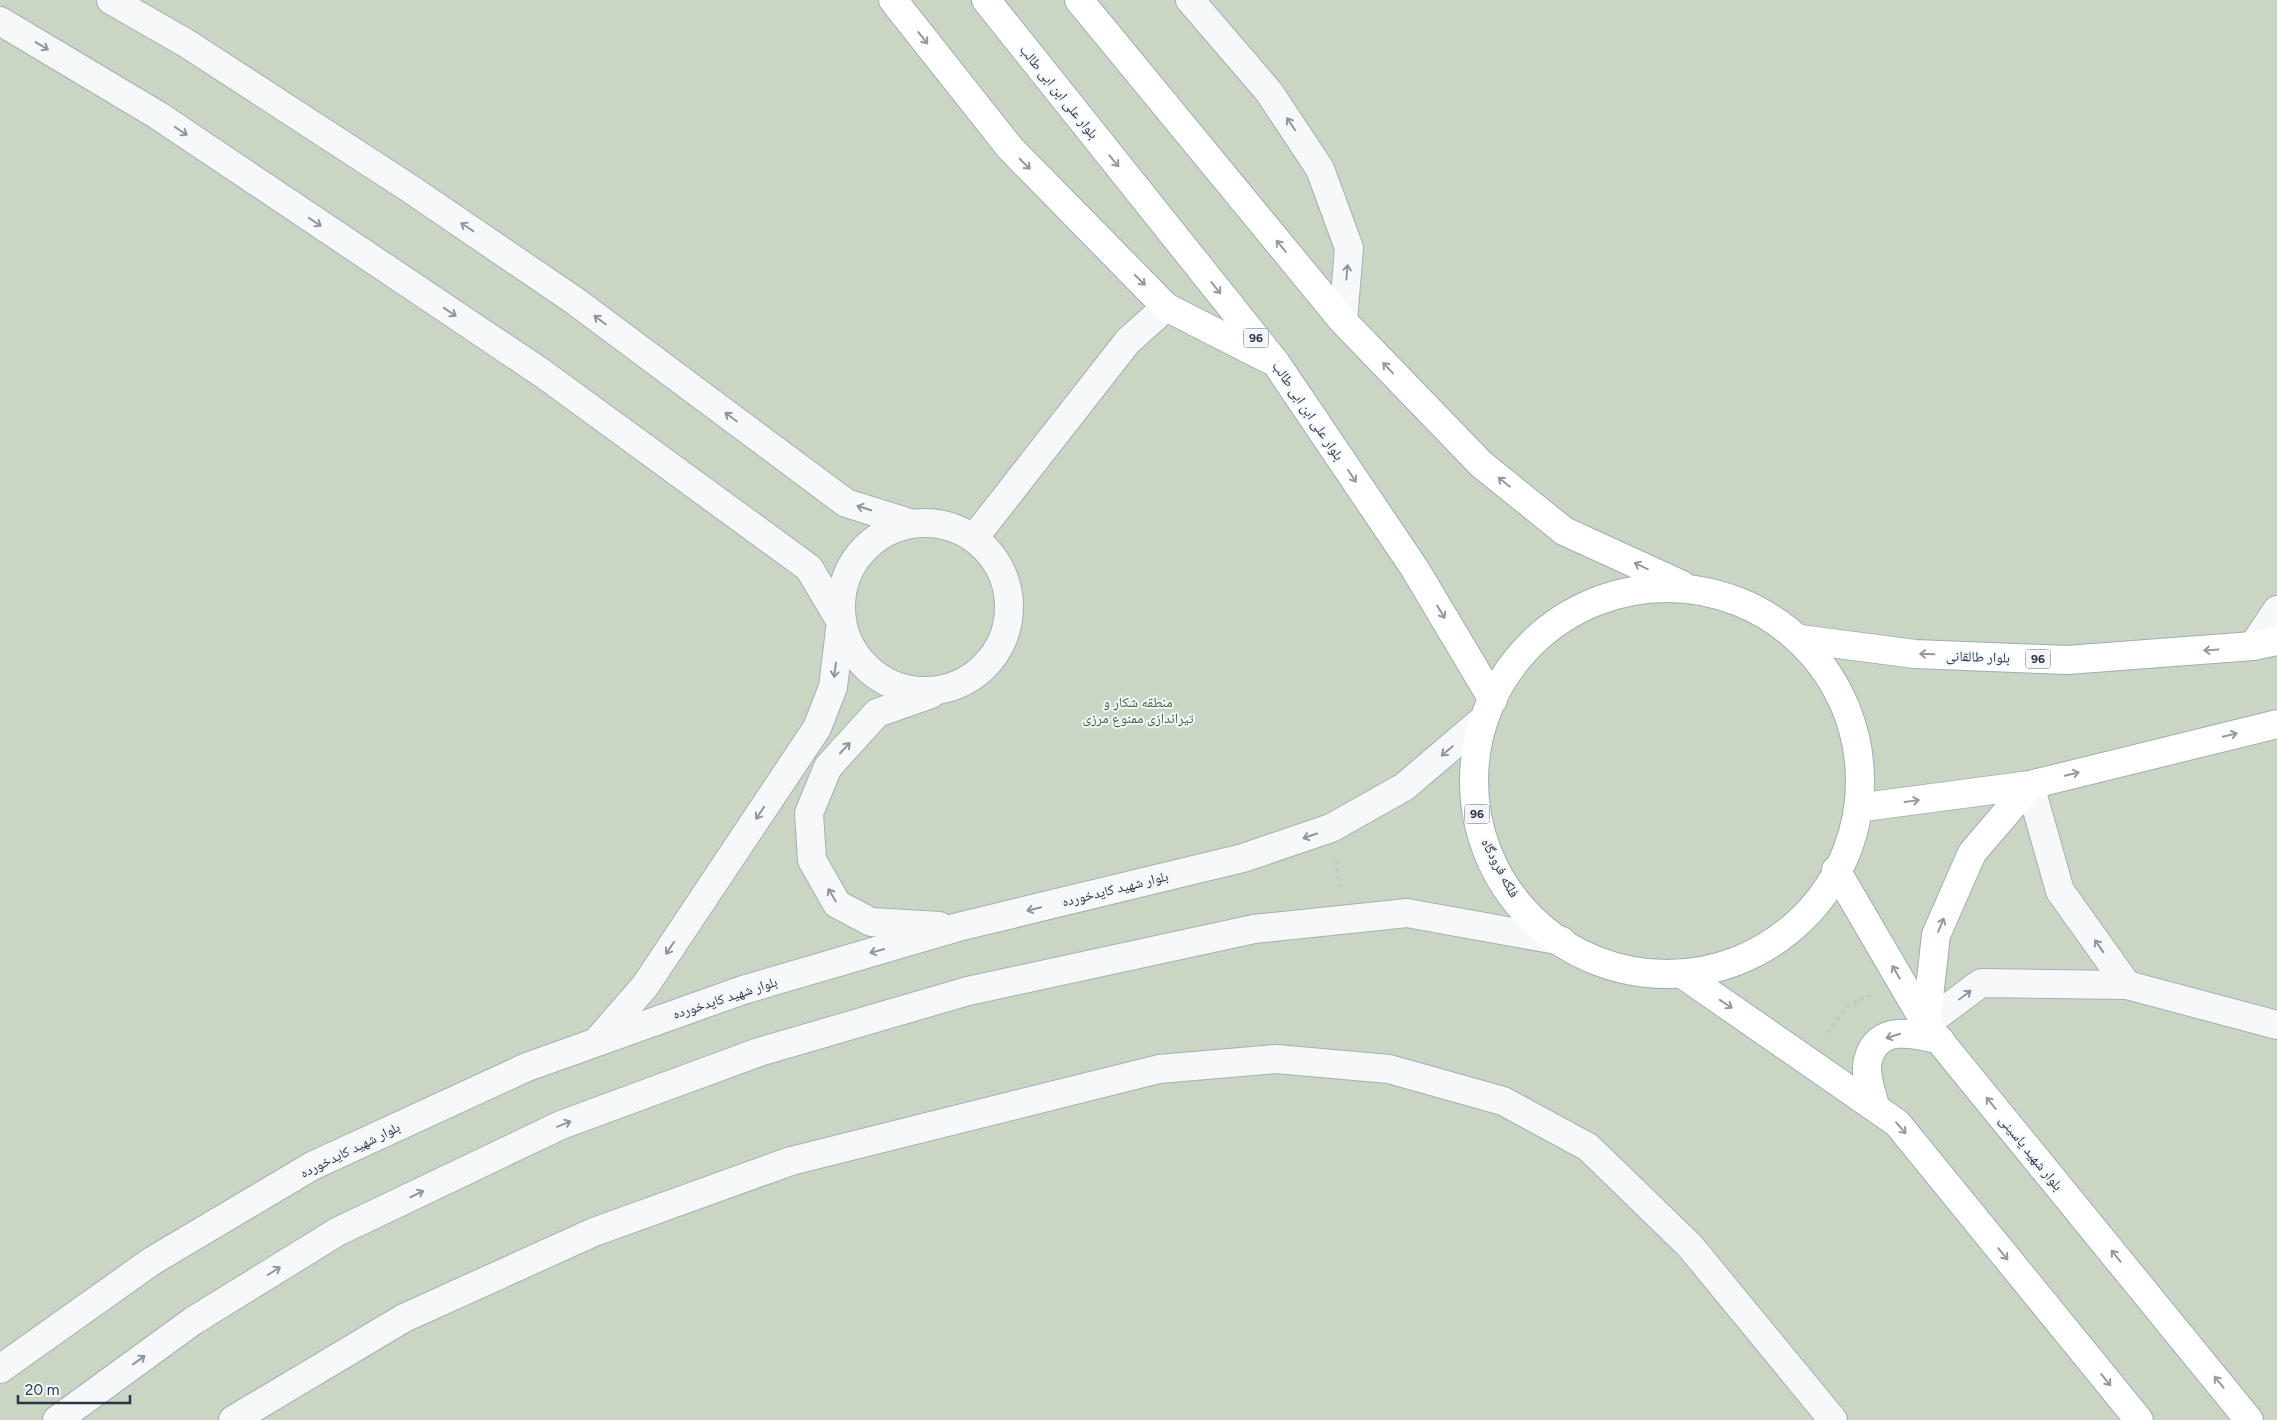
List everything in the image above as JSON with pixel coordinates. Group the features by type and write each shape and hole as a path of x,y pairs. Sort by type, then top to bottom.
{"main road":[{"path":"892,0 1010,148 1166,307 1276,363"},
{"name":"بلوار علی ابن ابی طالب","path":"986,0 1276,363 1415,569 1489,710"},
{"name":"96","path":"1079,0 1343,321 1481,464 1564,531 1685,587"},
{"name":"فلکه فرودگاه","path":"1685,587 1746,601 1800,639 1836,692 1860,748 1864,807 1836,870 1800,922 1746,962 1685,976 1618,970 1562,941 1513,898 1484,842 1470,782 1489,710 1513,663 1562,619 1618,591 1685,587"},
{"name":"بلوار طالقانی","path":"1800,639 1915,654 2066,660 2265,644"},
{"path":"1864,807 2030,785 2277,724"},
{"path":"1875,1106 1869,1082 1868,1060 1877,1042 1894,1034 1933,1032 1936,935 1972,853 2030,785"},
{"name":"بلوار شهید یاسینی","path":"1836,870 1933,1032 2249,1420"},
{"path":"1685,976 1897,1123 2139,1420"}],"street":[{"path":"111,0 186,43 409,188 559,290 846,503 910,523 944,524 974,538 998,561 1010,593 1009,626 995,656 971,680 877,713 828,766 808,814 812,860 837,904 871,922 958,927"},
{"path":"1190,0 1270,92 1320,169 1349,248 1343,321"},
{"path":"0,21 160,116 542,373 808,568 840,622 853,653 876,677 907,690 940,692"},
{"path":"974,538 1128,341 1166,307"},
{"path":"596,1042 645,986 817,728 833,687 842,588 855,558 880,535 910,523"},
{"path":"2265,644 2277,610"},
{"name":"بلوار شهید کایدخورده","path":"0,1369 152,1261 312,1166 527,1067 744,990 958,927 1243,858 1331,828 1404,786 1489,710"},
{"path":"2030,785 2060,891 2127,986"},
{"path":"57,1420 192,1321 337,1232 561,1125 759,1052 968,991 1254,928 1407,913 1562,941"},
{"path":"1933,1032 1981,983 2127,986 2277,1025"},
{"path":"233,1420 404,1318 594,1232 791,1161 1159,1069 1276,1059 1389,1069 1503,1101 1588,1147 1690,1246 1833,1420"}],"path":[{"path":"1331,828 1345,919"},
{"path":"1807,1059 1848,1007 1900,978"}],"green space":[{"name":"منطقه شکار و تیراندازی ممنوع مرزی","path":"0,0 2277,0 2277,1420 0,1420"}]}
